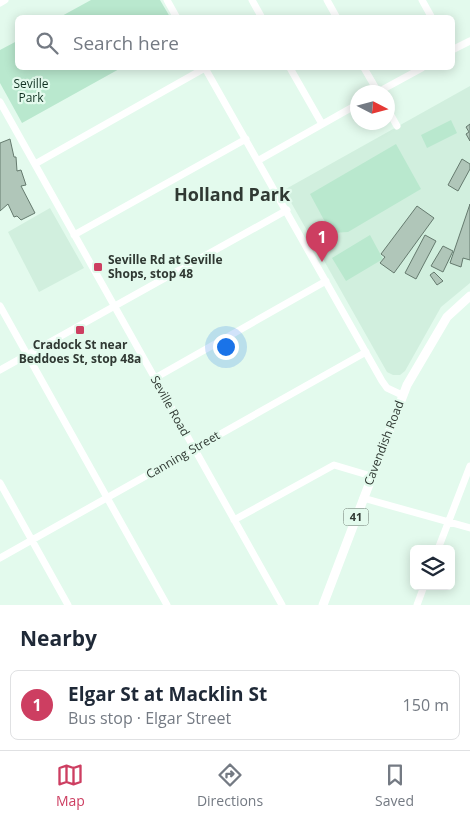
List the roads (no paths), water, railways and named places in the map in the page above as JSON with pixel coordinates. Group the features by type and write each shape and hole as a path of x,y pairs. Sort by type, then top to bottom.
{"main road":[{"name":"Cavendish Road","path":"323,605 402,395 447,317 470,296"}],"street":[{"path":"0,3 5,0"},
{"path":"168,0 176,15"},
{"path":"252,0 260,15"},
{"path":"327,0 335,15"},
{"path":"422,0 430,15"},
{"path":"455,48 470,40"},
{"path":"35,164 201,70"},
{"path":"206,70 386,386 402,395"},
{"path":"291,70 322,124"},
{"path":"365,70 374,85"},
{"path":"391,85 418,70"},
{"name":"Seville Road","path":"0,102 282,605"},
{"path":"259,160 350,108"},
{"path":"74,235 246,139"},
{"path":"0,370 287,210"},
{"path":"154,378 326,281"},
{"path":"0,306 167,605"},
{"name":"Canning Street","path":"0,558 366,352"},
{"path":"234,520 334,466 371,476"},
{"path":"440,545 470,466"},
{"path":"0,483 68,605"},
{"path":"363,498 470,528"},
{"path":"417,605 423,590"}],"place":[{"name":"Elgar St at Macklin St","path":"322,262"},
{"name":"Seville Rd at Seville Shops, stop 48","path":"98,267"},
{"name":"Cradock St near Beddoes St, stop 48a","path":"80,330"}],"district":[{"name":"Holland Park","path":"232,195"}],"park label":[{"name":"Seville Park","path":"31,91"}]}
